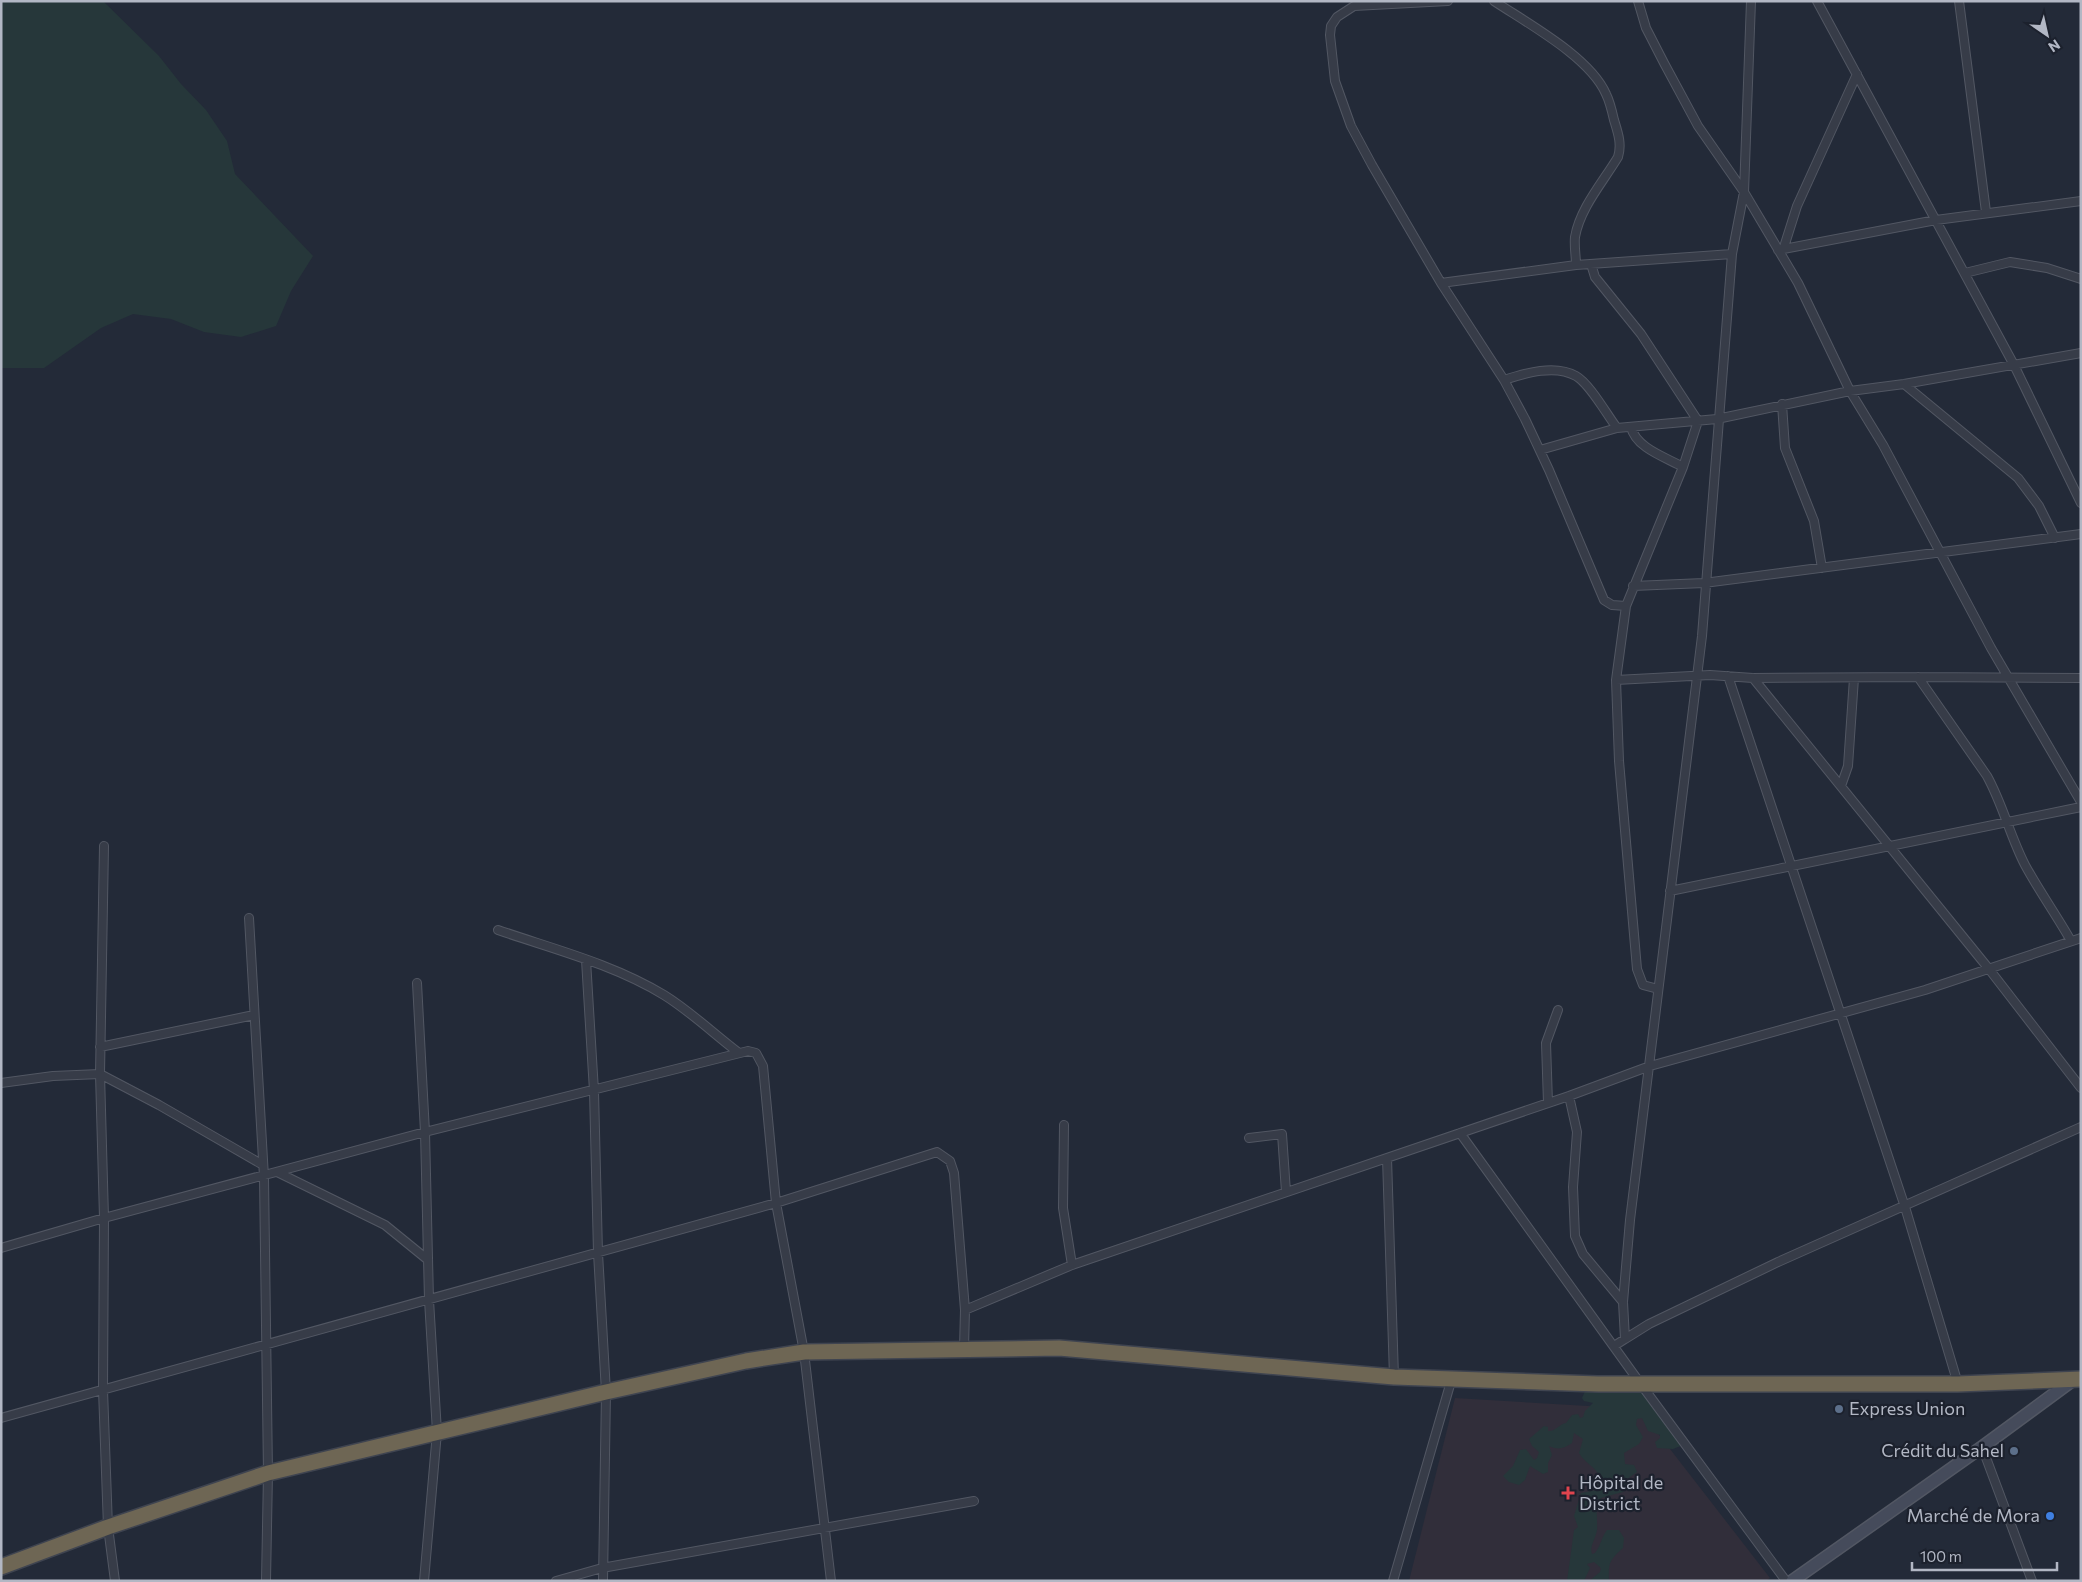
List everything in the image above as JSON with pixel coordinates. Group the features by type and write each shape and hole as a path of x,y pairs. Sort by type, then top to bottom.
{"highway":[{"path":"1,1567 108,1527 268,1473 606,1392 746,1361 804,1352 1059,1348 1394,1377 1598,1384 1958,1384 2077,1380"}],"street":[{"path":"1448,1 1353,4 1337,17 1331,26 1335,81 1351,126 1441,283 1504,380 1540,450 1604,600 1612,605 1626,606"},
{"path":"1494,1 1565,48 1598,80 1610,105 1620,149 1618,157 1585,209 1578,226 1575,240 1576,264"},
{"path":"1638,1 1646,28 1698,126 1781,249 1850,390 1883,444 1992,648 2081,802"},
{"path":"1624,1339 1623,1302 1630,1220 1702,636 1704,583 1732,254 1744,192 1751,1"},
{"path":"1817,1 2014,364 2081,503"},
{"path":"1959,1 1986,212"},
{"path":"1781,249 1797,206 1857,74"},
{"path":"1781,249 1936,220 2081,201"},
{"path":"1441,283 1576,264 1732,254"},
{"path":"1965,273 2010,262 2047,268 2081,279"},
{"path":"1591,264 1595,277 1641,334 1698,422"},
{"path":"1540,450 1616,428 1698,422 1850,390 1904,384 2081,353"},
{"path":"1504,380 1527,373 1551,370 1576,376 1616,428"},
{"path":"1904,384 2018,478 2038,506 2055,538"},
{"path":"1782,404 1785,448 1814,521 1822,568"},
{"path":"1658,989 1643,986 1637,970 1619,761 1616,680 1626,606 1683,467 1698,422"},
{"path":"1631,426 1636,439 1653,451 1683,467"},
{"path":"1633,586 1704,583 2081,534"},
{"path":"1616,680 1696,675 1753,678 2081,678"},
{"path":"1728,676 1905,1207 1958,1384"},
{"path":"1918,677 1987,776 2026,866 2072,941"},
{"path":"1753,678 1989,969 2081,1088"},
{"path":"1841,786 1848,766 1854,678"},
{"path":"1670,891 2081,807"},
{"path":"104,846 100,1046 104,1218 103,1390 108,1527 115,1581"},
{"path":"249,918 264,1177 268,1473 266,1581"},
{"path":"498,930 586,960 638,981 665,996 739,1053"},
{"path":"965,1310 1072,1265 1460,1134 1650,1066 1840,1015 1989,969 2081,938"},
{"path":"586,960 594,1091 598,1253 606,1392 603,1581"},
{"path":"417,983 425,1132 429,1300 437,1432 424,1581"},
{"path":"1548,1102 1546,1043 1558,1010"},
{"path":"100,1046 254,1016"},
{"path":"1,1248 104,1218 264,1177 425,1132 739,1053 748,1051 756,1053 763,1066 776,1203 804,1352 831,1581"},
{"path":"1,1083 53,1076 100,1074 160,1105 263,1165"},
{"path":"1569,1096 1577,1132 1573,1187 1575,1236 1583,1254 1623,1302"},
{"path":"1064,1125 1063,1208 1072,1265"},
{"path":"1614,1346 1649,1324 1770,1266 2081,1127"},
{"path":"1249,1138 1282,1134 1286,1192"},
{"path":"1460,1134 1786,1581"},
{"path":"1,1418 267,1346 776,1203 937,1152 945,1156 954,1173 965,1310 964,1348"},
{"path":"1387,1158 1394,1377"},
{"path":"277,1172 378,1222 428,1260"},
{"path":"1393,1581 1452,1378"},
{"path":"1792,1581 2077,1380"},
{"path":"1982,1447 2032,1581"},
{"path":"556,1581 602,1568 974,1501"}],"shaded area":[{"path":"1,1 103,1 159,56 181,84 206,110 227,141 235,174 313,256 291,291 276,326 241,337 204,332 171,319 133,314 101,328 44,368 1,368"},
{"path":"1634,1380 1650,1397 1650,1404 1683,1445 1673,1449 1657,1448 1655,1442 1660,1438 1660,1435 1648,1431 1642,1418 1637,1419 1636,1425 1643,1437 1639,1444 1624,1453 1625,1464 1634,1465 1637,1472 1627,1479 1627,1488 1623,1492 1601,1498 1598,1505 1597,1530 1591,1548 1592,1554 1597,1550 1607,1530 1619,1530 1624,1538 1623,1548 1611,1562 1609,1581 1589,1581 1600,1572 1601,1568 1594,1562 1587,1564 1590,1568 1584,1581 1567,1581 1574,1530 1578,1527 1574,1516 1581,1493 1596,1490 1600,1478 1579,1453 1583,1439 1574,1433 1572,1443 1566,1447 1555,1448 1549,1446 1552,1455 1548,1463 1548,1472 1543,1474 1530,1466 1525,1480 1519,1485 1509,1482 1503,1476 1513,1466 1520,1450 1526,1449 1534,1460 1537,1458 1539,1452 1532,1446 1529,1439 1544,1426 1548,1427 1548,1431 1550,1431 1566,1423 1572,1415 1578,1414 1580,1418 1583,1417 1585,1411 1593,1403 1584,1401 1582,1398 1586,1389"},
{"name":"Hôpital de District","path":"1455,1398 1639,1409 1770,1578 1766,1581 1409,1581"}],"place":[{"name":"Express Union","path":"1839,1409"},
{"name":"Crédit du Sahel","path":"2014,1451"},
{"name":"Hôpital de District","path":"1568,1493"},
{"name":"Marché de Mora","path":"2050,1516"}]}
